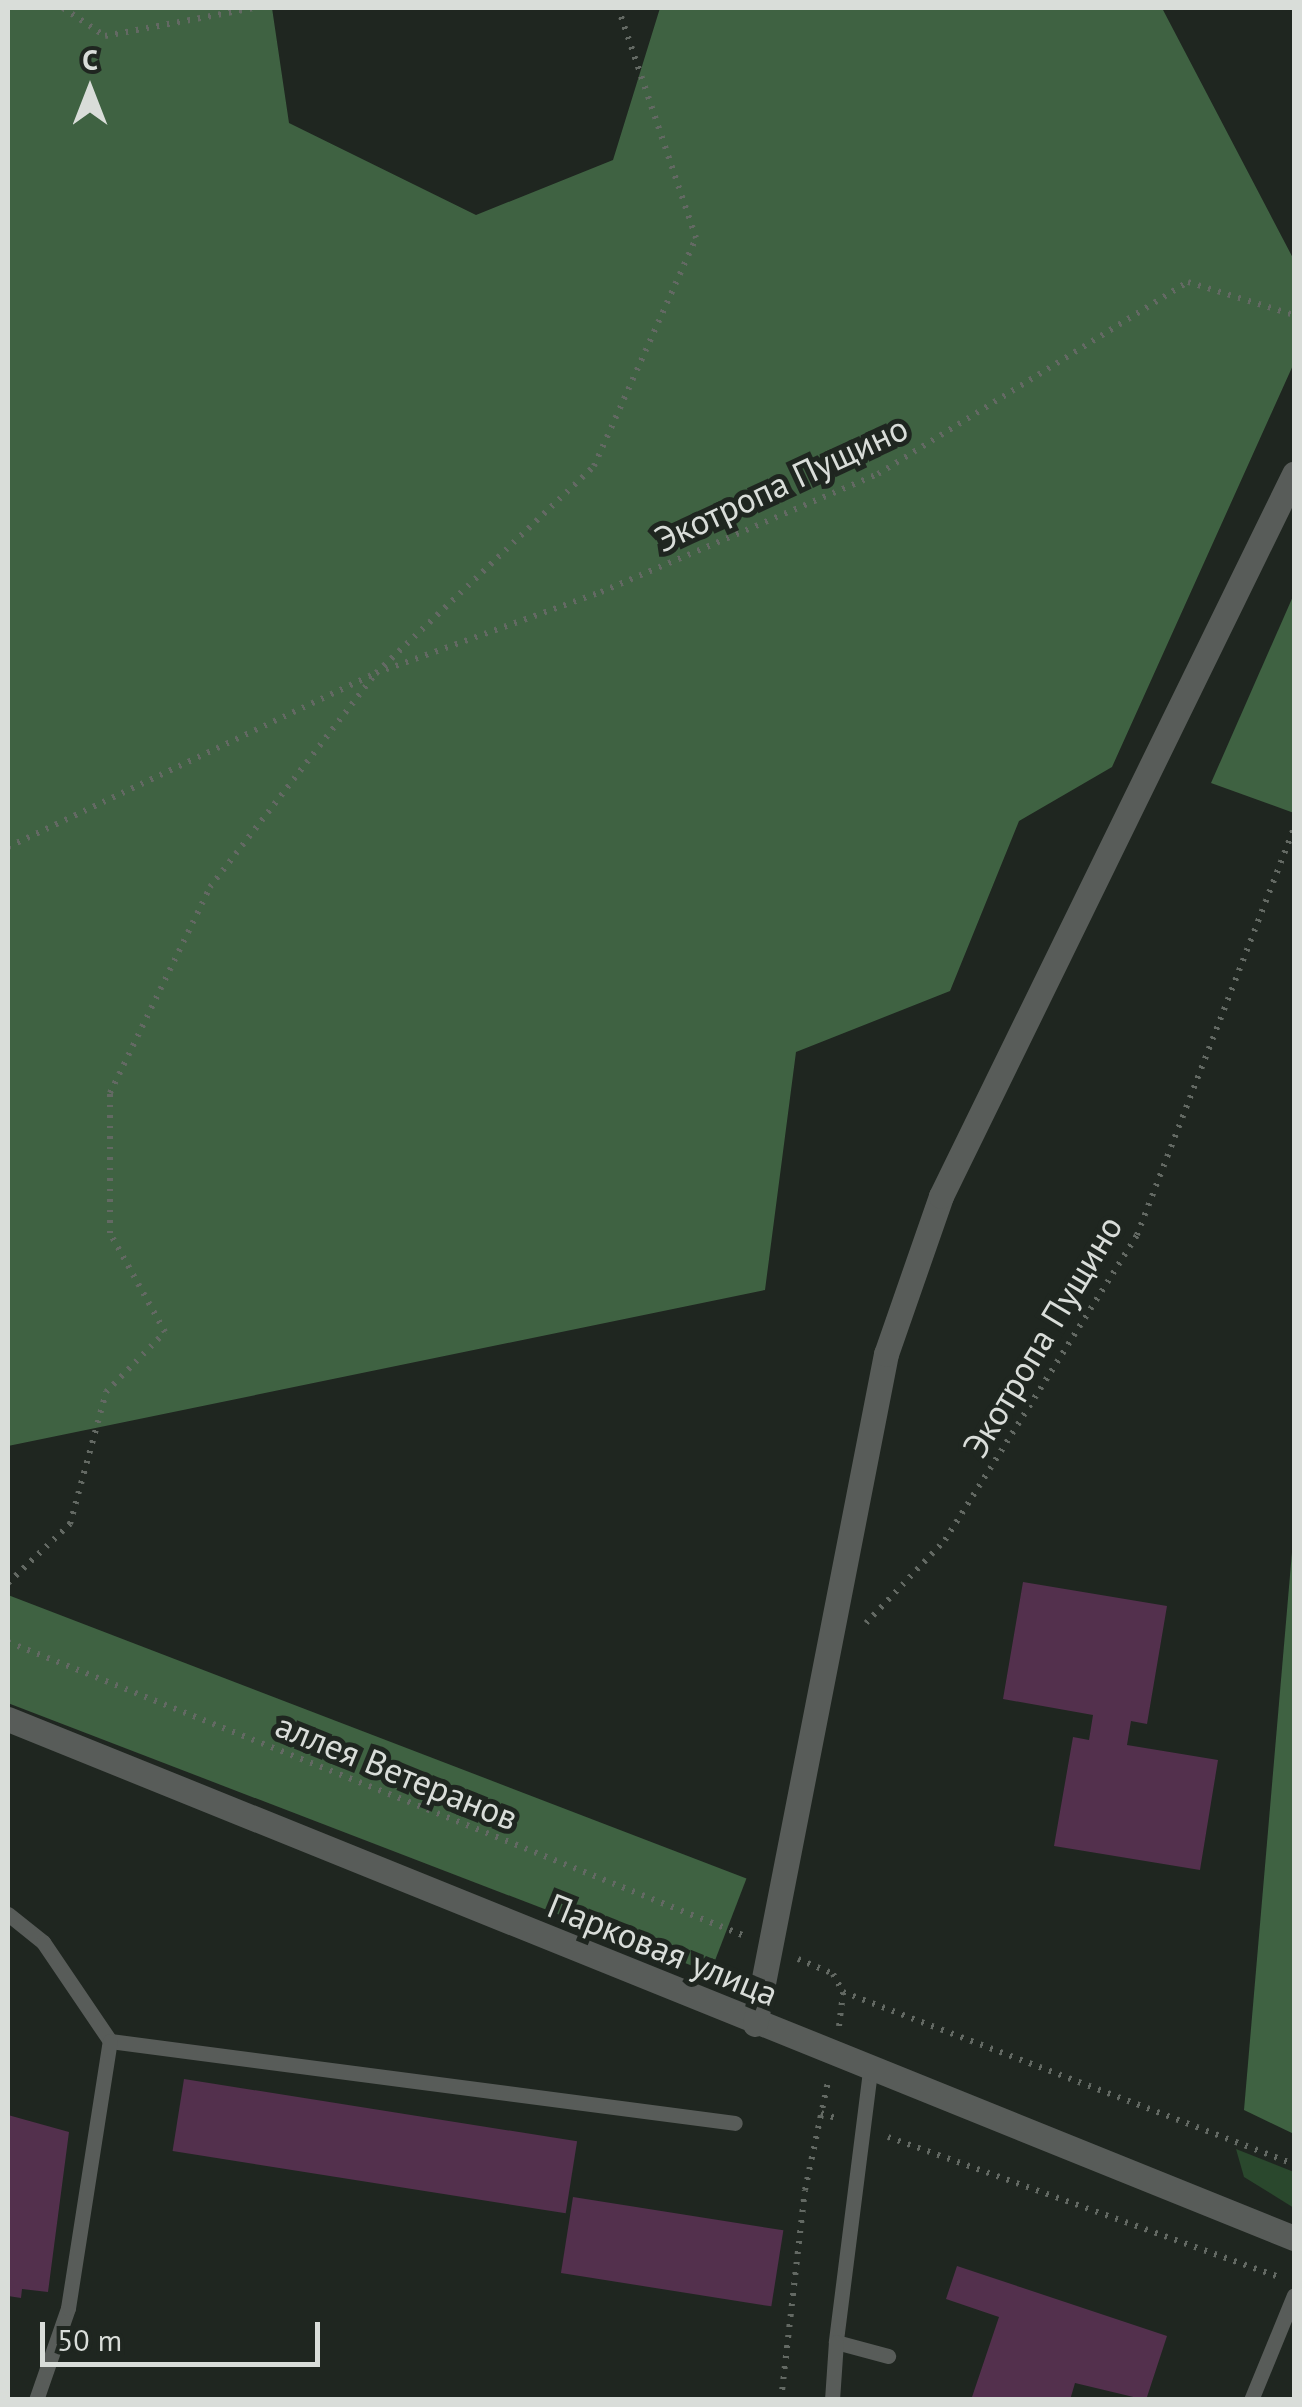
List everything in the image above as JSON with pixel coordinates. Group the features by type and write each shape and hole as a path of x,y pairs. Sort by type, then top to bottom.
{"street":[{"path":"755,2024 886,1354 942,1196 1294,474"},
{"name":"Парковая улица","path":"8,1720 834,2058 1294,2238"}],"lane":[{"path":"8,1914 43,1942 110,2041 68,2308 36,2400"},
{"path":"110,2041 735,2123"},
{"path":"832,2400 870,2071"},
{"path":"1251,2400 1294,2295"},
{"path":"836,2342 888,2356"}],"path":[{"path":"63,8 106,36 253,8"},
{"name":"Экотропа Пущино","path":"8,1583 70,1524 106,1392 165,1332 110,1233 110,1093 210,887 376,673 594,466 696,238 618,8"},
{"name":"Экотропа Пущино","path":"8,848 376,673 601,592 878,474 1188,282 1294,315"},
{"name":"Экотропа Пущино","path":"826,1655 946,1540 1137,1236 1294,828"},
{"name":"аллея Ветеранов","path":"8,1642 768,1946 834,1974 843,1992 1294,2164"},
{"path":"781,2400 820,2113 834,2058 843,1992"},
{"path":"820,2113 857,2126"},
{"path":"875,2132 1294,2283"}],"green space":[{"path":"8,8 272,8 289,123 476,215 613,160 660,8 1162,8 1294,260 1294,363 1112,767 1019,821 950,991 796,1052 765,1290 8,1446"},
{"path":"1294,594 1294,813 1211,783"},
{"path":"1294,1529 1294,2134 1244,2110"},
{"path":"8,1595 746,1878 710,1973 8,1703"},
{"path":"1236,2149 1294,2172 1294,2208 1244,2177"}],"building":[{"path":"1023,1582 1167,1606 1147,1724 1131,1721 1127,1745 1218,1760 1200,1870 1054,1846 1073,1737 1089,1740 1093,1715 1003,1699"},
{"path":"184,2079 577,2141 566,2213 173,2151"},
{"path":"8,2115 69,2132 48,2292 22,2289 21,2298 8,2296"},
{"path":"573,2197 783,2230 771,2306 561,2273"},
{"path":"957,2266 1167,2336 1146,2400 1075,2383 1070,2400 971,2400 999,2317 946,2299"}]}
